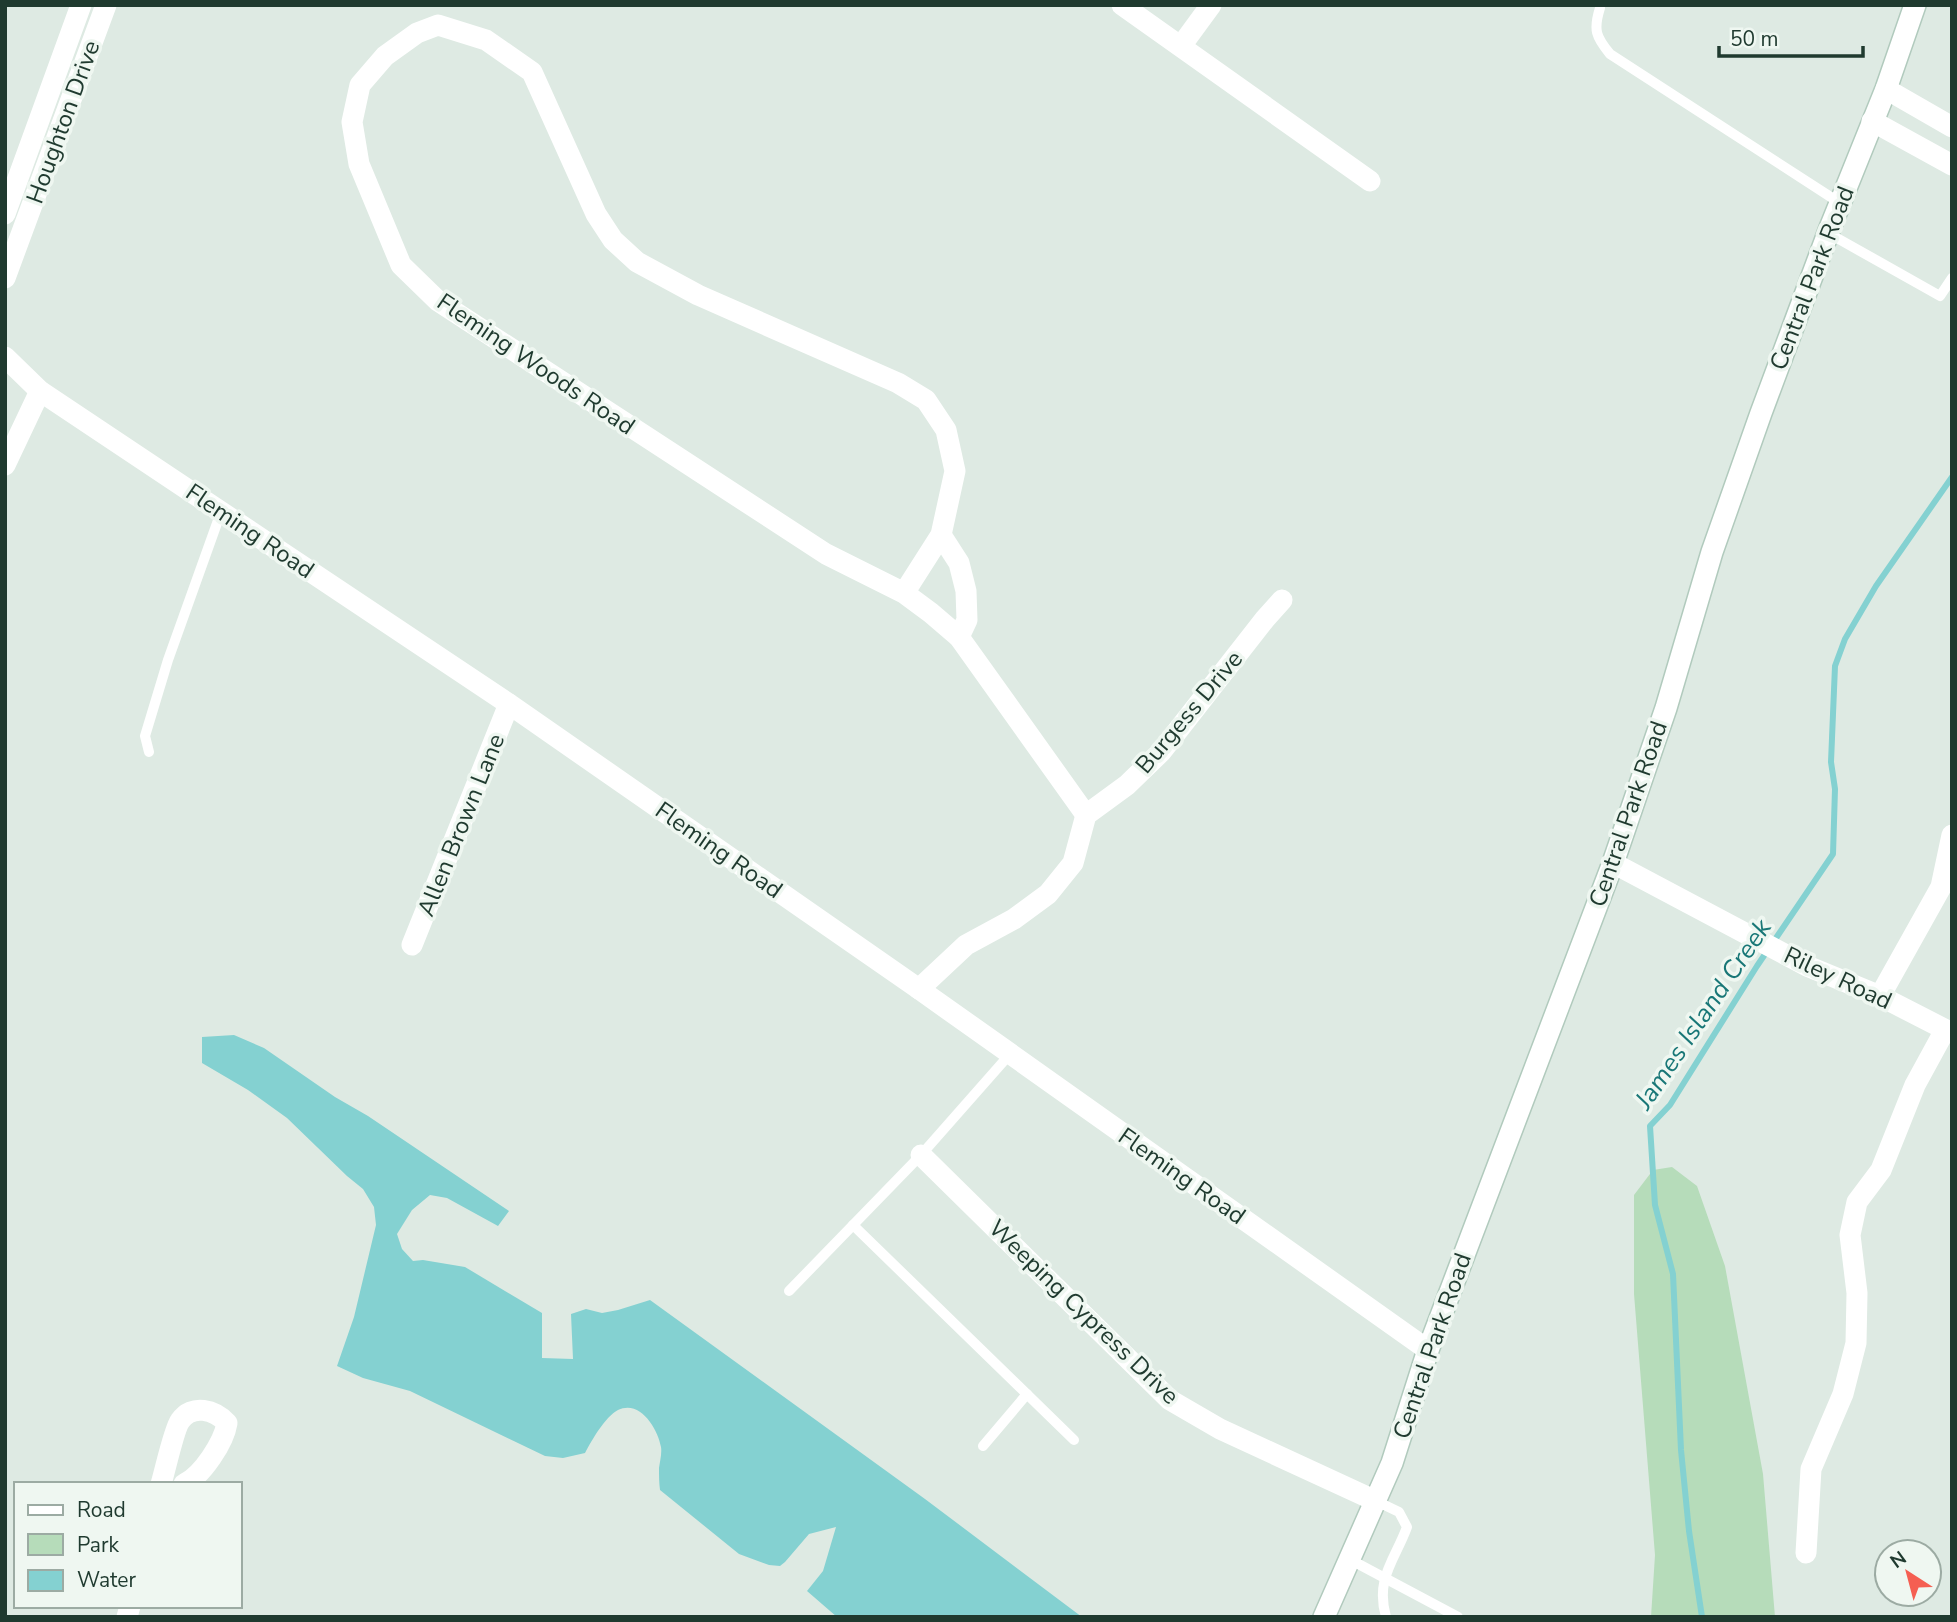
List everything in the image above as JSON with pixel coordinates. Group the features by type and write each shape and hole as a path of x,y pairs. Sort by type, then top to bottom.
{"street":[{"name":"Houghton Drive","path":"6,212 82,5"},
{"name":"Houghton Drive","path":"5,278 106,5"},
{"path":"1122,5 1370,181"},
{"path":"1181,46 1211,5"},
{"name":"Central Park Road","path":"1324,1617 1392,1463 1428,1350 1613,863 1666,708 1712,552 1761,413 1916,5"},
{"name":"Fleming Woods Road","path":"904,593 941,535 955,471 946,430 926,400 898,383 698,295 637,262 613,240 596,214 531,72 486,40 438,25 416,33 384,56 360,85 352,122 359,164 401,265 449,309 826,554 904,593 959,637 1086,815"},
{"path":"1886,89 1952,127"},
{"path":"1872,121 1952,165"},
{"name":"Fleming Road","path":"5,357 40,391 509,704 919,989 1428,1350"},
{"path":"5,465 40,391"},
{"path":"941,535 959,563 966,591 967,620 959,637"},
{"name":"Burgess Drive","path":"1086,815 1127,786 1161,752 1282,600"},
{"name":"Allen Brown Lane","path":"412,945 509,704"},
{"path":"919,989 966,945 1014,919 1048,894 1073,863 1086,815"},
{"path":"1880,996 1941,887 1952,835"},
{"name":"Riley Road","path":"1613,863 1807,966 1880,996 1949,1031"},
{"path":"1806,1553 1811,1469 1843,1394 1856,1343 1857,1293 1850,1236 1857,1202 1881,1170 1915,1085 1949,1031"},
{"name":"Weeping Cypress Drive","path":"922,1155 1170,1400 1220,1429 1376,1501"},
{"path":"162,1482 179,1421 200,1409 211,1411 227,1423 225,1433 200,1471 187,1482"}],"lane":[{"path":"1600,8 1595,22 1598,38 1610,54 1839,204"},
{"path":"72,30 93,39"},
{"path":"6,212 27,218"},
{"path":"1828,233 1940,296 1952,278"},
{"path":"149,752 145,736 168,660 221,512"},
{"path":"789,1291 922,1155 1010,1054"},
{"path":"853,1225 1074,1440"},
{"path":"983,1446 1027,1394"},
{"path":"1376,1501 1399,1512 1407,1527 1390,1560 1385,1578 1382,1602 1386,1617"},
{"path":"1349,1559 1458,1617"}],"green space":[{"path":"1672,1167 1697,1186 1725,1266 1763,1474 1775,1617 1651,1617 1655,1555 1634,1294 1634,1195 1653,1170"}],"water":[{"path":"234,1035 264,1048 509,1211 498,1226 447,1198 430,1195 412,1210 397,1234 402,1249 413,1261 423,1260 465,1267 542,1313 542,1358 573,1359 571,1314 586,1309 602,1313 650,1300 925,1499 1082,1617 837,1617 807,1591 823,1571 836,1527 809,1534 780,1566 769,1565 739,1554 660,1490 659,1440 652,1424 640,1412 626,1408 613,1413 599,1429 585,1453 563,1458 545,1456 410,1391 363,1378 337,1366 354,1317 376,1225 374,1207 363,1189 287,1118 248,1090 202,1063 202,1037"}],"waterway":[{"name":"James Island Creek","path":"1702,1617 1689,1531 1681,1450 1673,1274 1655,1205 1650,1126 1670,1105 1757,966 1833,854 1835,789 1831,762 1835,666 1845,639 1876,586 1952,477"}]}
